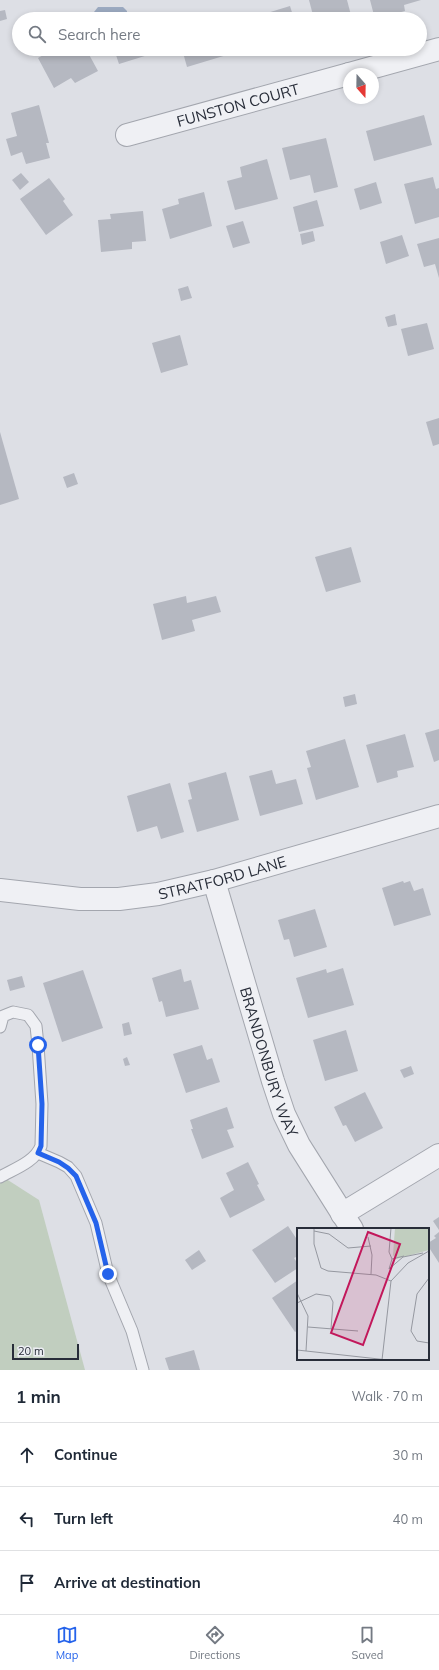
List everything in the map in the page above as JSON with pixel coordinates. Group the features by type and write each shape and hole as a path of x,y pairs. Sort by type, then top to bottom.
{"street":[{"name":"FUNSTON COURT","path":"427,52 439,49"},
{"name":"FUNSTON COURT","path":"371,68 414,56"},
{"name":"FUNSTON COURT","path":"127,136 343,76"},
{"name":"STRATFORD LANE","path":"0,890 80,899 120,899 158,894 214,882 439,816"},
{"name":"BRANDONBURY WAY","path":"214,882 284,1114 299,1145 347,1222"},
{"path":"347,1222 439,1155"}],"lane":[{"path":"0,1027 3,1016 13,1012 28,1014 36,1026 42,1104 41,1146 38,1153 33,1158 0,1177"},
{"path":"38,1153 63,1165 76,1176 96,1223 106,1268 132,1331 143,1370"}],"green space":[{"path":"0,1175 39,1200 85,1370 0,1370"}],"water":[{"path":"98,7 123,7 127,11 127,12 94,12"}],"building":[{"path":"309,0 347,0 350,12 312,12"},
{"path":"370,0 421,0 404,5 405,11 401,12 373,12"},
{"path":"290,6 292,12 270,12"},
{"path":"5,10 7,19 0,21 0,11"},
{"path":"42,56 90,56 98,71 75,83 71,78 54,88 38,58"},
{"path":"116,56 145,56 119,64"},
{"path":"184,56 223,56 187,67"},
{"path":"39,105 49,143 46,143 50,158 26,164 22,152 11,156 6,139 17,136 11,113"},
{"path":"424,115 432,145 374,161 366,131"},
{"path":"326,138 338,187 314,193 310,175 290,180 282,148"},
{"path":"267,159 278,199 235,210 227,181 242,177 240,167"},
{"path":"21,173 29,182 20,190 12,180"},
{"path":"433,177 436,189 439,188 439,217 415,224 404,184"},
{"path":"49,178 65,199 63,201 73,215 46,235 20,199"},
{"path":"376,182 382,203 360,210 354,189"},
{"path":"204,192 212,226 170,239 162,209 179,204 178,199"},
{"path":"317,200 324,226 299,232 293,207"},
{"path":"143,211 146,241 132,242 132,249 101,252 98,220 111,219 110,214"},
{"path":"243,221 250,243 233,248 226,226"},
{"path":"313,231 315,241 302,245 300,234"},
{"path":"402,235 409,256 386,264 380,242"},
{"path":"439,238 439,278 435,264 424,267 417,244"},
{"path":"188,286 192,298 181,301 178,289"},
{"path":"395,314 397,325 388,327 385,317"},
{"path":"427,323 434,349 408,356 401,329"},
{"path":"180,335 188,365 161,373 152,343"},
{"path":"439,418 439,444 433,446 426,422"},
{"path":"0,432 19,499 0,505"},
{"path":"74,473 78,484 67,488 63,477"},
{"path":"351,547 361,582 326,592 315,557"},
{"path":"186,596 187,603 216,596 221,612 192,620 195,631 162,640 153,604"},
{"path":"355,694 357,704 345,707 343,697"},
{"path":"439,729 439,760 434,762 425,733"},
{"path":"405,734 414,767 397,771 398,777 377,783 366,745"},
{"path":"345,739 359,787 316,800 307,768 311,767 306,751"},
{"path":"272,770 276,784 296,779 303,804 260,816 249,776"},
{"path":"226,772 239,820 197,832 188,800 192,799 188,783"},
{"path":"170,783 184,832 161,839 157,826 137,832 127,796"},
{"path":"403,881 404,883 410,881 414,891 423,888 431,915 394,926 382,888"},
{"path":"315,909 327,947 294,957 289,939 284,940 278,920"},
{"path":"343,968 354,1005 308,1018 296,978 326,969 327,973"},
{"path":"181,969 184,982 191,980 199,1009 166,1017 162,1001 159,1002 152,978"},
{"path":"83,970 103,1028 62,1042 43,983"},
{"path":"22,976 25,987 10,991 7,980"},
{"path":"129,1022 132,1034 124,1036 122,1024"},
{"path":"346,1030 358,1071 325,1081 313,1040"},
{"path":"202,1045 207,1060 212,1058 220,1082 186,1093 173,1054"},
{"path":"127,1057 130,1065 125,1066 123,1059"},
{"path":"411,1066 414,1074 404,1078 400,1070"},
{"path":"365,1092 383,1128 355,1142 346,1125 343,1126 334,1107"},
{"path":"227,1107 234,1128 227,1130 234,1147 202,1159 191,1129 193,1129 190,1120"},
{"path":"248,1162 265,1200 230,1218 220,1198 234,1190 226,1173"},
{"path":"439,1217 439,1230 433,1221"},
{"path":"288,1226 297,1240 297,1256 294,1258 297,1262 297,1269 275,1283 252,1250"},
{"path":"439,1232 439,1263 429,1248 429,1242 436,1238 434,1236"},
{"path":"199,1250 206,1261 192,1270 185,1260"},
{"path":"297,1281 297,1331 295,1332 272,1298"},
{"path":"194,1350 200,1370 169,1370 165,1358"}],"route":[{"path":"38,1045 42,1104 41,1146 38,1153 59,1162 76,1176 96,1223 108,1274"}]}
